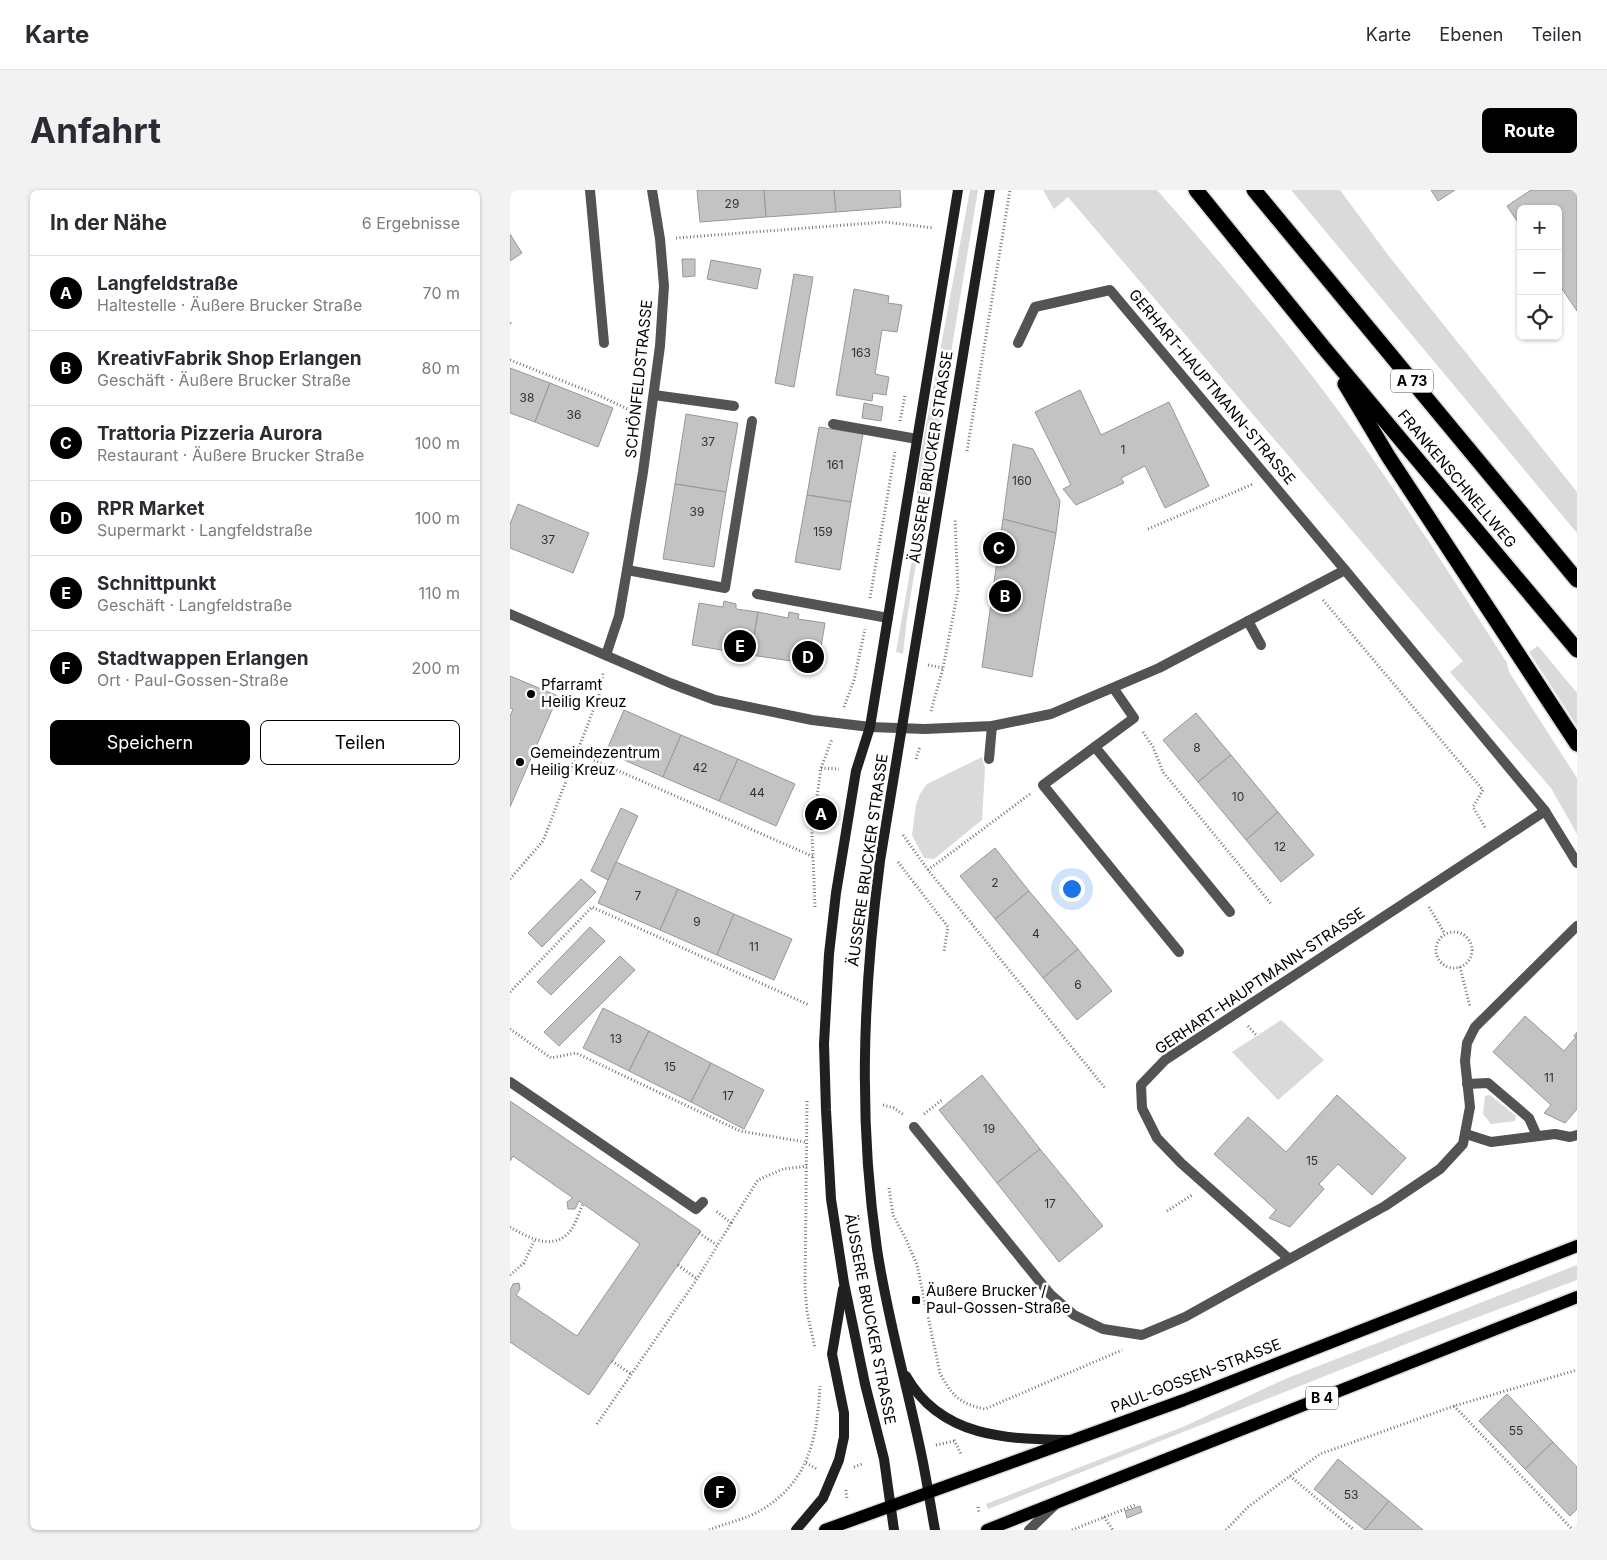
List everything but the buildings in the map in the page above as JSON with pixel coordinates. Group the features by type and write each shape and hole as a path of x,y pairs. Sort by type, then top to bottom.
{"highway":[{"name":"FRANKENSCHNELLWEG","path":"1196,190 1324,348 1577,650"},
{"name":"FRANKENSCHNELLWEG","path":"1254,190 1575,577"},
{"path":"1324,348 1388,456 1577,744"}],"main road":[{"name":"ÄUSSERE BRUCKER STRASSE","path":"894,1530 884,1459 865,1384 844,1283 831,1200 824,1044 836,893 856,771 870,727 958,190"},
{"name":"ÄUSSERE BRUCKER STRASSE","path":"935,1530 877,1250 866,1134 864,1016 871,926 880,861 990,190"},
{"name":"PAUL-GOSSEN-STRASSE","path":"825,1530 1184,1400 1577,1246"},
{"path":"796,1530 823,1498 839,1460 844,1437 844,1413 832,1354 844,1283"},
{"name":"B 4","path":"987,1530 1577,1297"},
{"path":"901,1366 921,1397 935,1409 960,1424 978,1431 1014,1439 1075,1440"}],"street":[{"path":"590,190 604,343"},
{"name":"SCHÖNFELDSTRASSE","path":"606,656 619,616 654,395 664,286 660,239 652,190"},
{"name":"GERHART-HAUPTMANN-STRASSE","path":"1018,343 1035,307 1110,290 1545,811 1577,863"},
{"path":"654,395 734,406"},
{"path":"627,570 724,588 752,421"},
{"path":"833,424 916,439"},
{"path":"510,614 606,656 715,700 786,715 870,727 903,729 992,726 1051,714 1114,689 1159,668 1345,570"},
{"path":"757,594 888,618"},
{"path":"1248,621 1261,645"},
{"path":"1114,689 1134,718 1043,785 1179,952"},
{"path":"989,759 992,726"},
{"path":"1095,747 1230,912"},
{"name":"GERHART-HAUPTMANN-STRASSE","path":"1288,1258 1181,1163 1157,1138 1142,1108 1141,1085 1164,1060 1545,811"},
{"path":"914,1127 1050,1294 1074,1315 1103,1329 1142,1336 1185,1317 1288,1258 1385,1206 1440,1169 1458,1152 1466,1134 1470,1107 1465,1061 1467,1042 1475,1027 1577,926"},
{"path":"510,1082 696,1208 703,1202"},
{"path":"1467,1084 1488,1083 1529,1118 1537,1136"},
{"path":"1466,1134 1491,1142 1555,1134 1570,1137 1577,1135"},
{"path":"1029,1530 1061,1500"}],"path":[{"path":"965,460 1010,190"},
{"path":"660,239 885,222 934,228"},
{"path":"510,360 598,395 651,420"},
{"path":"1148,529 1268,477"},
{"path":"936,694 958,590 955,519 957,509"},
{"path":"1316,586 1324,602 1483,790 1473,806 1496,844"},
{"path":"510,879 543,841 601,690 606,656"},
{"path":"923,664 943,668"},
{"path":"1134,718 1153,746 1163,772 1272,905"},
{"path":"578,753 814,857"},
{"path":"914,766 916,758"},
{"path":"821,768 842,770"},
{"path":"928,870 1017,804"},
{"path":"901,844 904,826"},
{"path":"903,835 928,870 1105,1088"},
{"path":"897,872 900,853"},
{"path":"898,862 948,928 944,952"},
{"path":"510,992 592,907 810,1005"},
{"path":"1431,910 1446,934"},
{"path":"1451,932 1463,934 1471,942 1472,954 1465,964 1460,967 1448,966 1443,963 1437,954 1438,943 1446,934 1451,932"},
{"path":"1460,967 1475,1027"},
{"path":"1248,1025 1257,1036"},
{"path":"510,1029 552,1058 576,1052 740,1131 804,1142"},
{"path":"883,1096 883,1114"},
{"path":"929,1110 943,1099"},
{"path":"883,1105 902,1112 914,1127"},
{"path":"597,1424 697,1279 758,1180 783,1169 807,1166"},
{"path":"888,1180 893,1215 906,1239 917,1266 940,1372 947,1387 957,1398 969,1406 985,1409 1134,1345 1142,1336"},
{"path":"1167,1211 1182,1199"},
{"path":"703,1202 731,1223"},
{"path":"510,1227 534,1241 558,1241 571,1230 583,1204"},
{"path":"699,1233 717,1245"},
{"path":"510,1275 524,1263 534,1241"},
{"path":"678,1265 697,1279"},
{"path":"916,1300 923,1298"},
{"path":"612,1361 631,1374"},
{"path":"1226,1530 1248,1507 1320,1454 1454,1406 1577,1370"},
{"path":"1454,1406 1573,1530"},
{"path":"933,1446 954,1441"},
{"path":"709,1530 761,1510 776,1499 806,1463"},
{"path":"1290,1476 1354,1530"},
{"path":"1072,1530 1134,1505 1135,1507"},
{"path":"978,1507 979,1513"},
{"path":"1104,1517 1113,1530"}],"shaded area":[{"path":"970,190 978,190 907,618 903,654 896,652 913,554 919,464"},
{"path":"1043,190 1157,190 1238,284 1342,415 1420,528 1507,663 1509,672 1577,778 1577,834 1551,788 1450,672 1463,661 1068,197 1054,209"},
{"path":"1291,190 1340,190 1388,255 1577,492 1577,533"},
{"path":"1538,646 1577,693 1577,726 1529,652"},
{"path":"982,757 985,768 982,820 934,859 924,858 912,835 916,805 920,794 927,784"},
{"path":"1281,1020 1324,1060 1278,1100 1232,1052"},
{"path":"1490,1095 1516,1116 1515,1121 1491,1124 1483,1114 1485,1096"},
{"path":"1577,1265 1577,1280 1411,1342 988,1509 986,1504 1185,1426 1285,1379"}],"place":[{"name":"Trattoria Pizzeria Aurora","path":"999,548"},
{"name":"KreativFabrik Shop Erlangen","path":"1005,596"},
{"name":"Schnittpunkt","path":"740,646"},
{"name":"RPR Market","path":"808,657"},
{"name":"Pfarramt Heilig Kreuz","path":"531,694"},
{"name":"Gemeindezentrum Heilig Kreuz","path":"520,762"},
{"name":"Langfeldstraße","path":"821,814"},
{"name":"Äußere Brucker / Paul-Gossen-Straße","path":"916,1300"},
{"name":"Stadtwappen Erlangen","path":"720,1492"}]}
